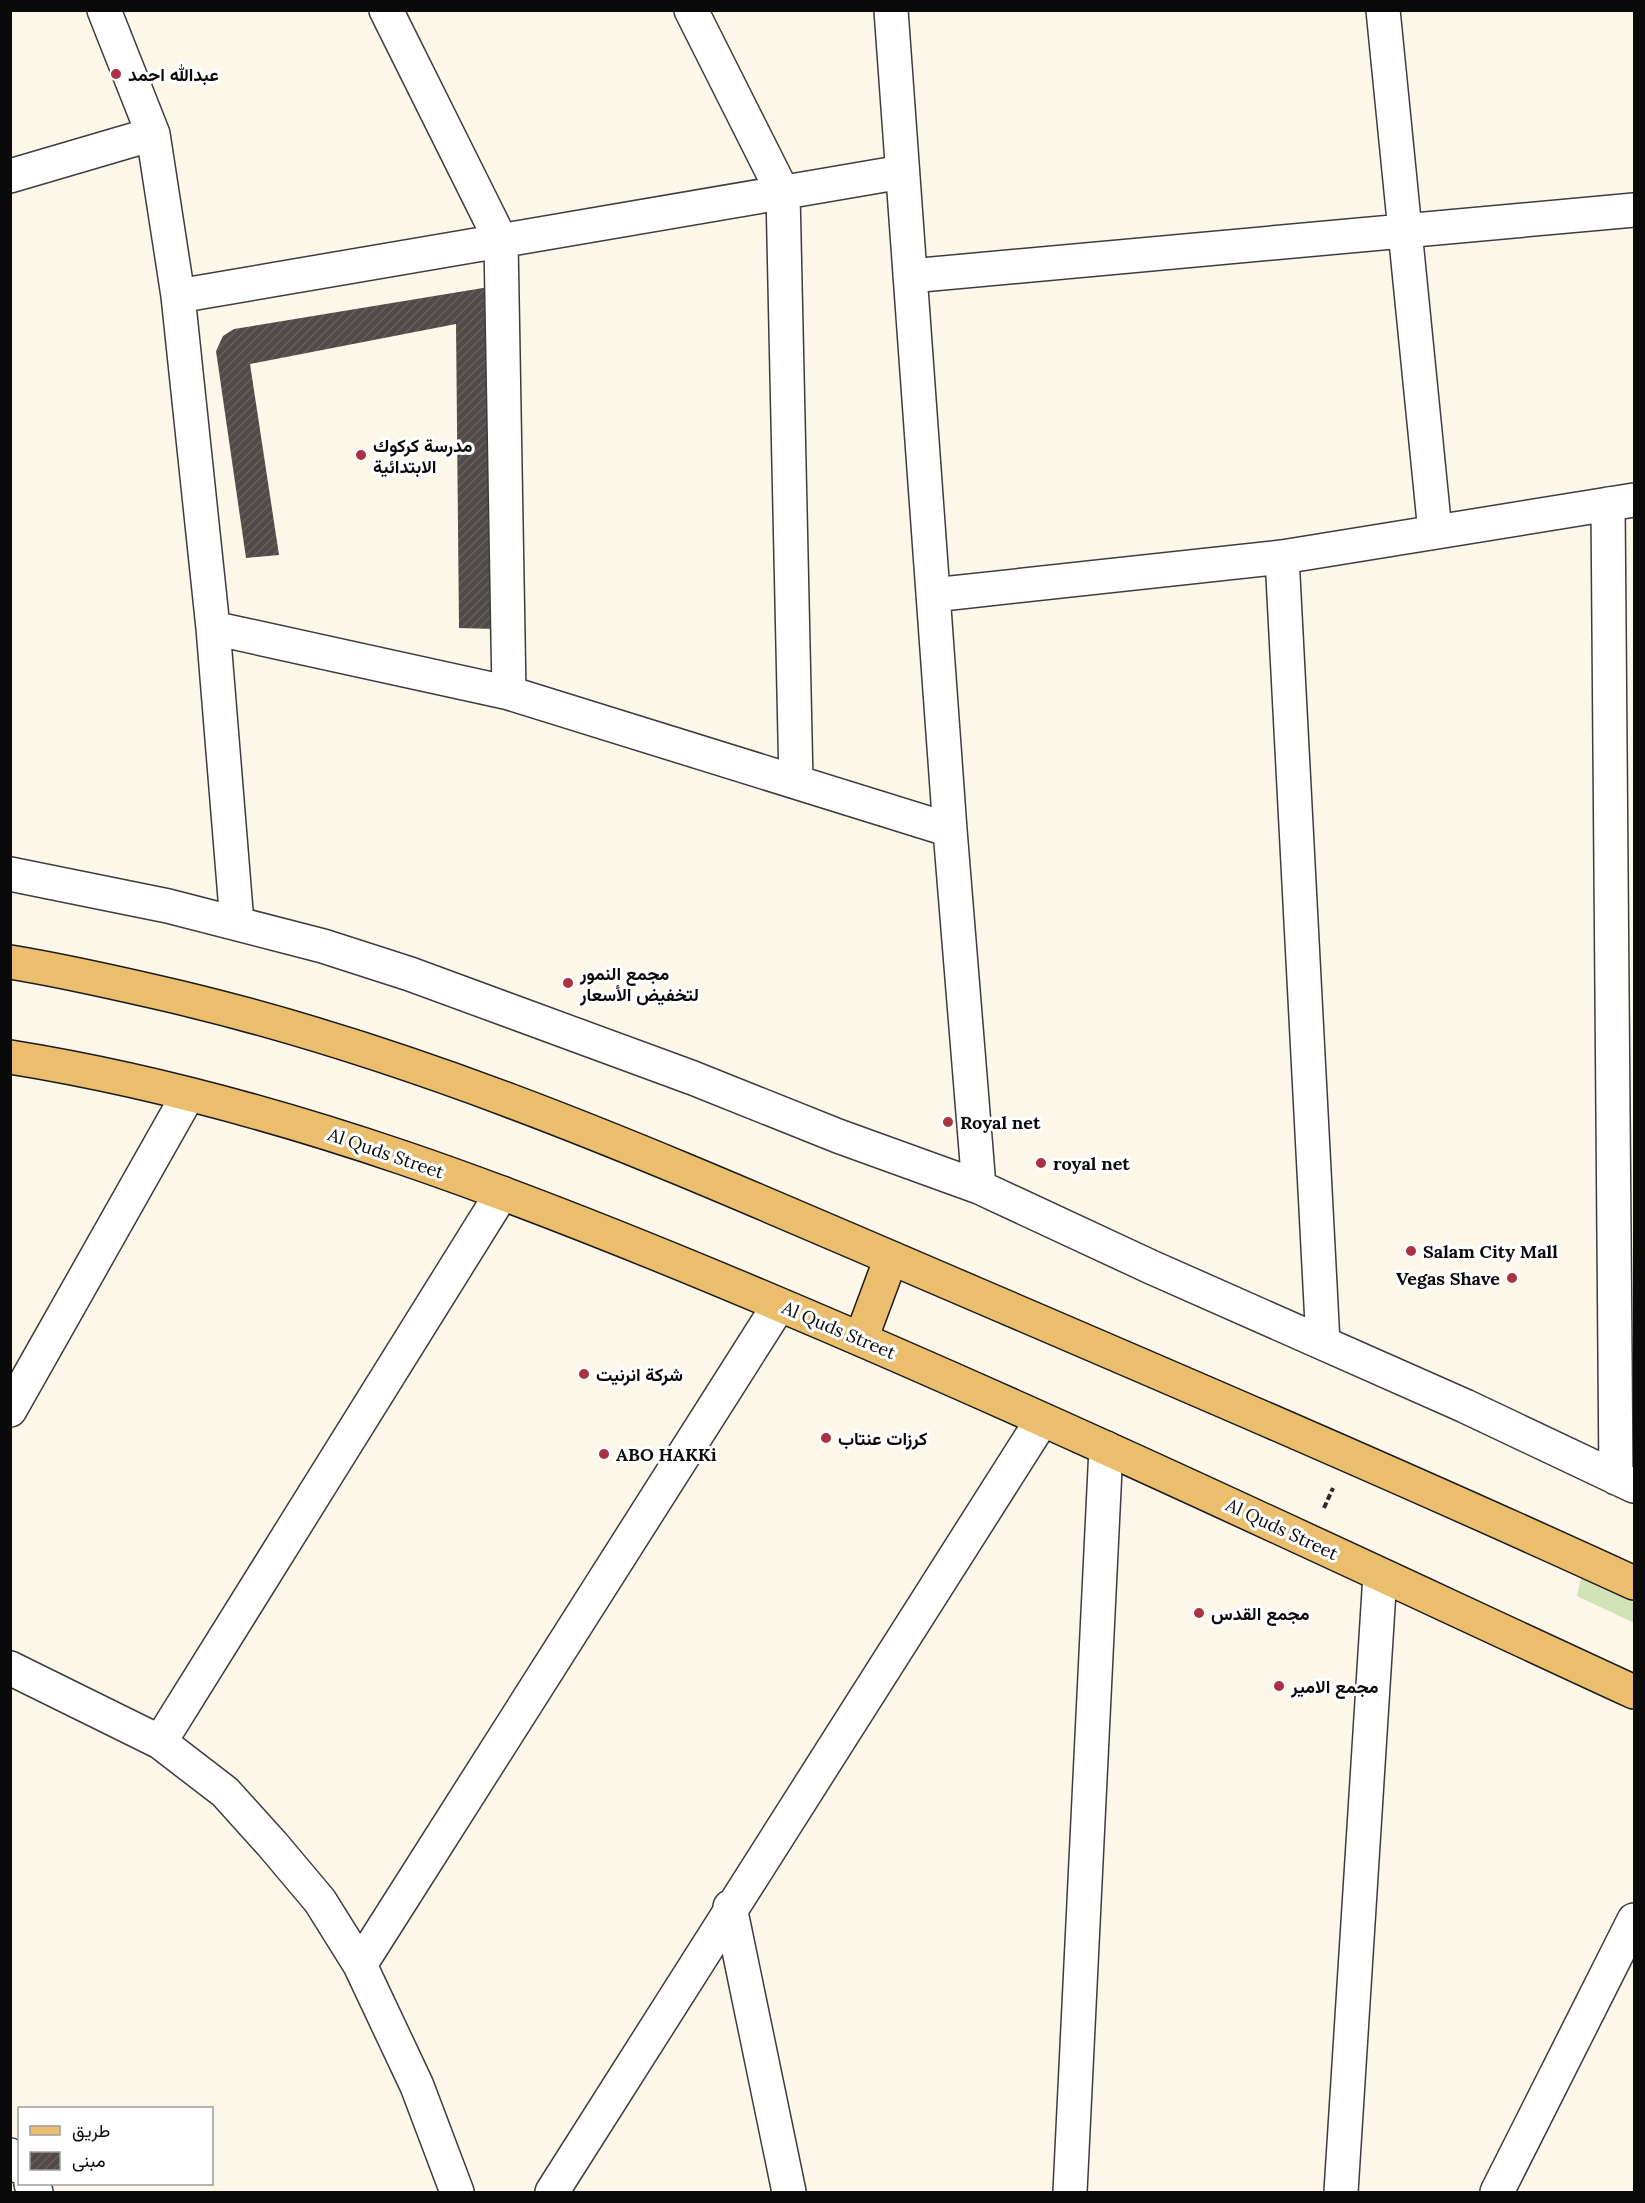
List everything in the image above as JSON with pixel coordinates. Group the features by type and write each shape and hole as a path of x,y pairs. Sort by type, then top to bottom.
{"main road":[{"path":"10,962 52,968 245,1012 429,1070 663,1159 1349,1454 1635,1583"},
{"name":"Al Quds Street","path":"10,1058 76,1068 282,1118 391,1153 502,1193 661,1255 861,1339 1106,1448 1635,1692"},
{"path":"861,1339 891,1258"}],"street":[{"path":"104,10 153,134 178,296 213,627 237,923"},
{"path":"386,10 501,241 509,693"},
{"path":"691,10 783,193 796,782"},
{"path":"891,10 950,830 979,1187"},
{"path":"1383,10 1435,532"},
{"path":"10,176 153,134"},
{"path":"178,296 902,172"},
{"path":"910,276 1635,210"},
{"path":"10,874 168,906 323,946 420,978 693,1077 838,1136 979,1187 1465,1406 1625,1482 1622,502 1282,558 933,595"},
{"path":"1282,558 1323,1343"},
{"path":"213,627 509,693 950,830"},
{"path":"10,1410 188,1095"},
{"path":"160,1742 502,1193"},
{"path":"360,1965 779,1305"},
{"path":"552,2193 730,1907 1041,1420"},
{"path":"1070,2193 1106,1448"},
{"path":"1341,2193 1380,1575"},
{"path":"10,1668 160,1742 225,1792 272,1844 320,1901 360,1965 417,2086 457,2193"},
{"path":"730,1907 789,2193"},
{"path":"1497,2193 1635,1920"}],"path":[{"path":"1308,1542 1349,1454"}],"green space":[{"path":"1581,1578 1634,1602 1634,1623 1577,1596"}],"building":[{"path":"489,287 494,629 459,628 456,324 250,364 279,555 246,558 216,351 223,336 234,329"}],"place":[{"name":"عبدالله احمد","path":"116,74"},
{"name":"مدرسة كركوك الابتدائية","path":"361,455"},
{"name":"مجمع النمور لتخفيض الأسعار","path":"568,983"},
{"name":"Royal net","path":"948,1122"},
{"name":"royal net","path":"1041,1163"},
{"name":"Salam City Mall","path":"1411,1251"},
{"name":"Vegas Shave","path":"1512,1278"},
{"name":"شركة انرنيت","path":"584,1374"},
{"name":"كرزات عنتاب","path":"826,1438"},
{"name":"ABO HAKKi","path":"604,1454"},
{"name":"مجمع القدس","path":"1199,1613"},
{"name":"مجمع الامير","path":"1279,1686"}]}
